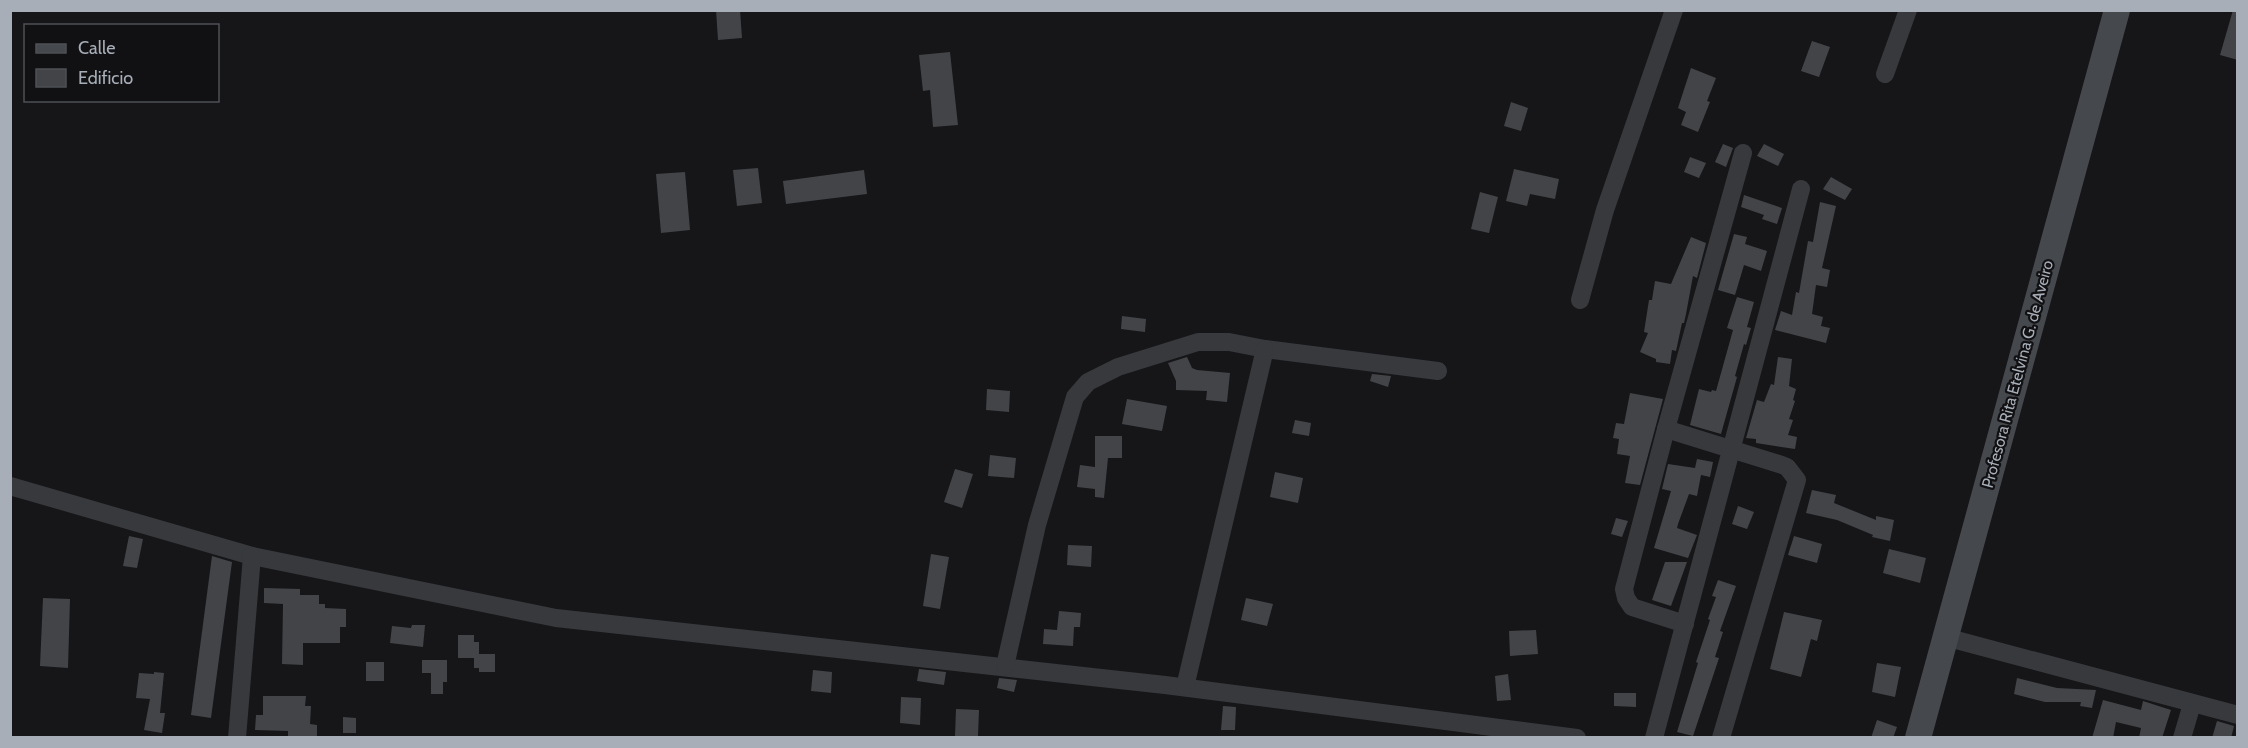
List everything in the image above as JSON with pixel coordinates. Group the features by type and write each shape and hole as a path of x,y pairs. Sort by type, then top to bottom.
{"street":[{"path":"1580,300 1605,210 1674,10"},
{"path":"1885,74 1908,10"},
{"name":"Profesora Rita Etelvina G. de Aveiro","path":"1918,738 2113,11"},
{"path":"1685,624 1632,607 1626,598 1624,589 1743,153"},
{"path":"1654,738 1801,189"},
{"path":"1005,666 1037,525 1075,397 1088,382 1118,367 1198,342 1229,342 1265,349 1438,371"},
{"path":"1185,687 1265,349"},
{"path":"1666,429 1782,465 1787,467 1797,480 1720,738"},
{"path":"10,486 252,556 556,618 1185,687 1577,738"},
{"path":"237,738 252,556"},
{"path":"1945,637 2238,715"},
{"path":"2182,738 2192,704"}],"building":[{"path":"716,10 740,10 742,38 718,40"},
{"path":"2233,10 2238,10 2238,60 2220,55"},
{"path":"1812,41 1830,47 1819,77 1801,71"},
{"path":"950,52 958,125 933,127 930,90 923,91 919,55"},
{"path":"1691,68 1716,78 1707,101 1710,102 1698,132 1681,125 1686,112 1678,108"},
{"path":"1511,102 1528,108 1521,131 1504,126"},
{"path":"1723,144 1733,148 1726,167 1715,162"},
{"path":"1764,144 1784,154 1778,166 1757,156"},
{"path":"1690,157 1706,163 1699,178 1684,172"},
{"path":"758,168 762,203 737,206 733,170"},
{"path":"1514,169 1559,179 1555,199 1530,194 1527,206 1506,201"},
{"path":"864,170 867,194 786,204 783,181"},
{"path":"685,172 690,230 661,233 656,174"},
{"path":"1831,177 1852,189 1845,200 1823,189"},
{"path":"1480,192 1498,197 1489,233 1471,229"},
{"path":"1744,195 1782,208 1777,224 1762,219 1764,215 1741,207"},
{"path":"1820,202 1836,206 1822,268 1830,270 1827,287 1816,285 1812,314 1823,317 1821,326 1830,328 1826,343 1775,330 1781,311 1792,315 1796,292 1799,293 1808,241 1813,242"},
{"path":"1734,234 1747,237 1745,244 1767,251 1761,271 1744,265 1735,295 1718,290"},
{"path":"1691,237 1706,243 1697,278 1693,276 1684,323 1682,323 1676,351 1672,350 1670,364 1656,362 1656,359 1640,352 1648,333 1644,332 1649,300 1652,300 1655,281 1671,284"},
{"path":"1737,297 1754,302 1747,327 1751,328 1746,345 1744,344 1721,434 1690,425 1699,389 1716,391 1733,330 1727,328"},
{"path":"1122,316 1146,319 1145,332 1121,329"},
{"path":"1187,357 1192,368 1197,370 1230,373 1227,402 1206,400 1207,391 1176,390 1176,381 1168,363"},
{"path":"1778,357 1792,359 1789,386 1796,389 1789,419 1793,420 1788,435 1797,437 1795,449 1756,443 1756,439 1746,438 1757,400 1764,402 1771,384 1774,385"},
{"path":"1372,374 1391,376 1388,387 1370,381"},
{"path":"987,389 1010,391 1009,412 986,410"},
{"path":"1630,393 1663,399 1640,485 1625,483 1630,456 1617,454 1619,439 1613,438 1616,423 1624,424"},
{"path":"1127,399 1167,406 1162,431 1122,424"},
{"path":"1295,420 1311,423 1309,436 1292,433"},
{"path":"1095,436 1122,436 1122,458 1108,458 1104,498 1095,497 1095,489 1077,487 1080,465 1095,467"},
{"path":"990,455 1016,458 1014,478 988,476"},
{"path":"1697,459 1713,462 1710,477 1701,475 1697,496 1689,494 1678,524 1677,528 1697,535 1688,558 1654,548 1671,491 1662,489 1668,464 1695,468"},
{"path":"955,469 973,474 962,508 944,502"},
{"path":"1275,472 1303,478 1298,503 1270,497"},
{"path":"1812,490 1836,495 1834,503 1876,520 1876,516 1894,520 1890,541 1872,537 1873,535 1837,520 1806,513"},
{"path":"1738,506 1754,512 1747,529 1732,524"},
{"path":"1616,518 1628,521 1622,537 1611,534"},
{"path":"129,536 143,539 137,568 123,566"},
{"path":"1794,536 1822,544 1817,563 1788,555"},
{"path":"1068,545 1092,546 1091,567 1067,565"},
{"path":"1889,549 1926,558 1920,583 1883,573"},
{"path":"931,554 949,557 940,609 923,606"},
{"path":"212,556 232,562 211,718 191,715"},
{"path":"1665,562 1687,562 1671,606 1652,600"},
{"path":"1718,580 1736,586 1720,631 1723,632 1715,657 1719,658 1693,736 1677,732 1710,620 1708,619 1716,597 1712,596"},
{"path":"264,588 300,589 300,595 319,595 319,604 325,604 325,608 346,609 346,627 340,627 340,643 303,643 303,665 282,664 283,604 264,603"},
{"path":"43,598 70,599 68,668 40,666"},
{"path":"1246,598 1273,604 1267,626 1241,620"},
{"path":"1059,611 1081,613 1080,627 1074,627 1073,646 1043,644 1044,629 1057,630"},
{"path":"1784,612 1822,620 1817,641 1811,639 1801,677 1770,669"},
{"path":"412,625 425,625 423,647 390,643 392,626 411,628"},
{"path":"1536,630 1538,654 1510,656 1509,631"},
{"path":"458,635 474,635 474,642 479,642 479,654 495,654 495,672 479,672 479,668 474,668 474,658 458,658"},
{"path":"422,660 447,660 447,682 443,682 443,694 431,694 431,673 422,673"},
{"path":"366,662 384,662 384,681 366,681"},
{"path":"1877,663 1901,667 1895,697 1872,692"},
{"path":"919,669 946,672 944,685 917,681"},
{"path":"813,670 832,672 831,693 811,691"},
{"path":"154,672 164,673 160,713 165,713 162,733 144,730 150,699 136,698 139,673 154,674"},
{"path":"1508,674 1511,700 1497,701 1495,676"},
{"path":"999,678 1017,680 1014,692 997,688"},
{"path":"2017,678 2057,688 2096,690 2092,708 2080,706 2081,702 2045,702 2014,694"},
{"path":"1614,693 1636,693 1636,707 1614,706"},
{"path":"263,696 306,696 305,706 311,706 310,724 317,725 317,738 288,738 288,731 255,730 256,715 263,715"},
{"path":"901,697 921,698 920,725 900,723"},
{"path":"2103,700 2141,710 2143,701 2171,710 2162,738 2139,738 2141,728 2116,722 2113,738 2092,738"},
{"path":"1223,706 1236,707 1235,730 1221,730"},
{"path":"956,709 979,710 978,736 955,736"},
{"path":"343,717 356,718 356,733 343,733"},
{"path":"1877,720 1897,727 1893,738 1871,738"},
{"path":"2217,721 2234,726 2231,738 2212,738"}]}
